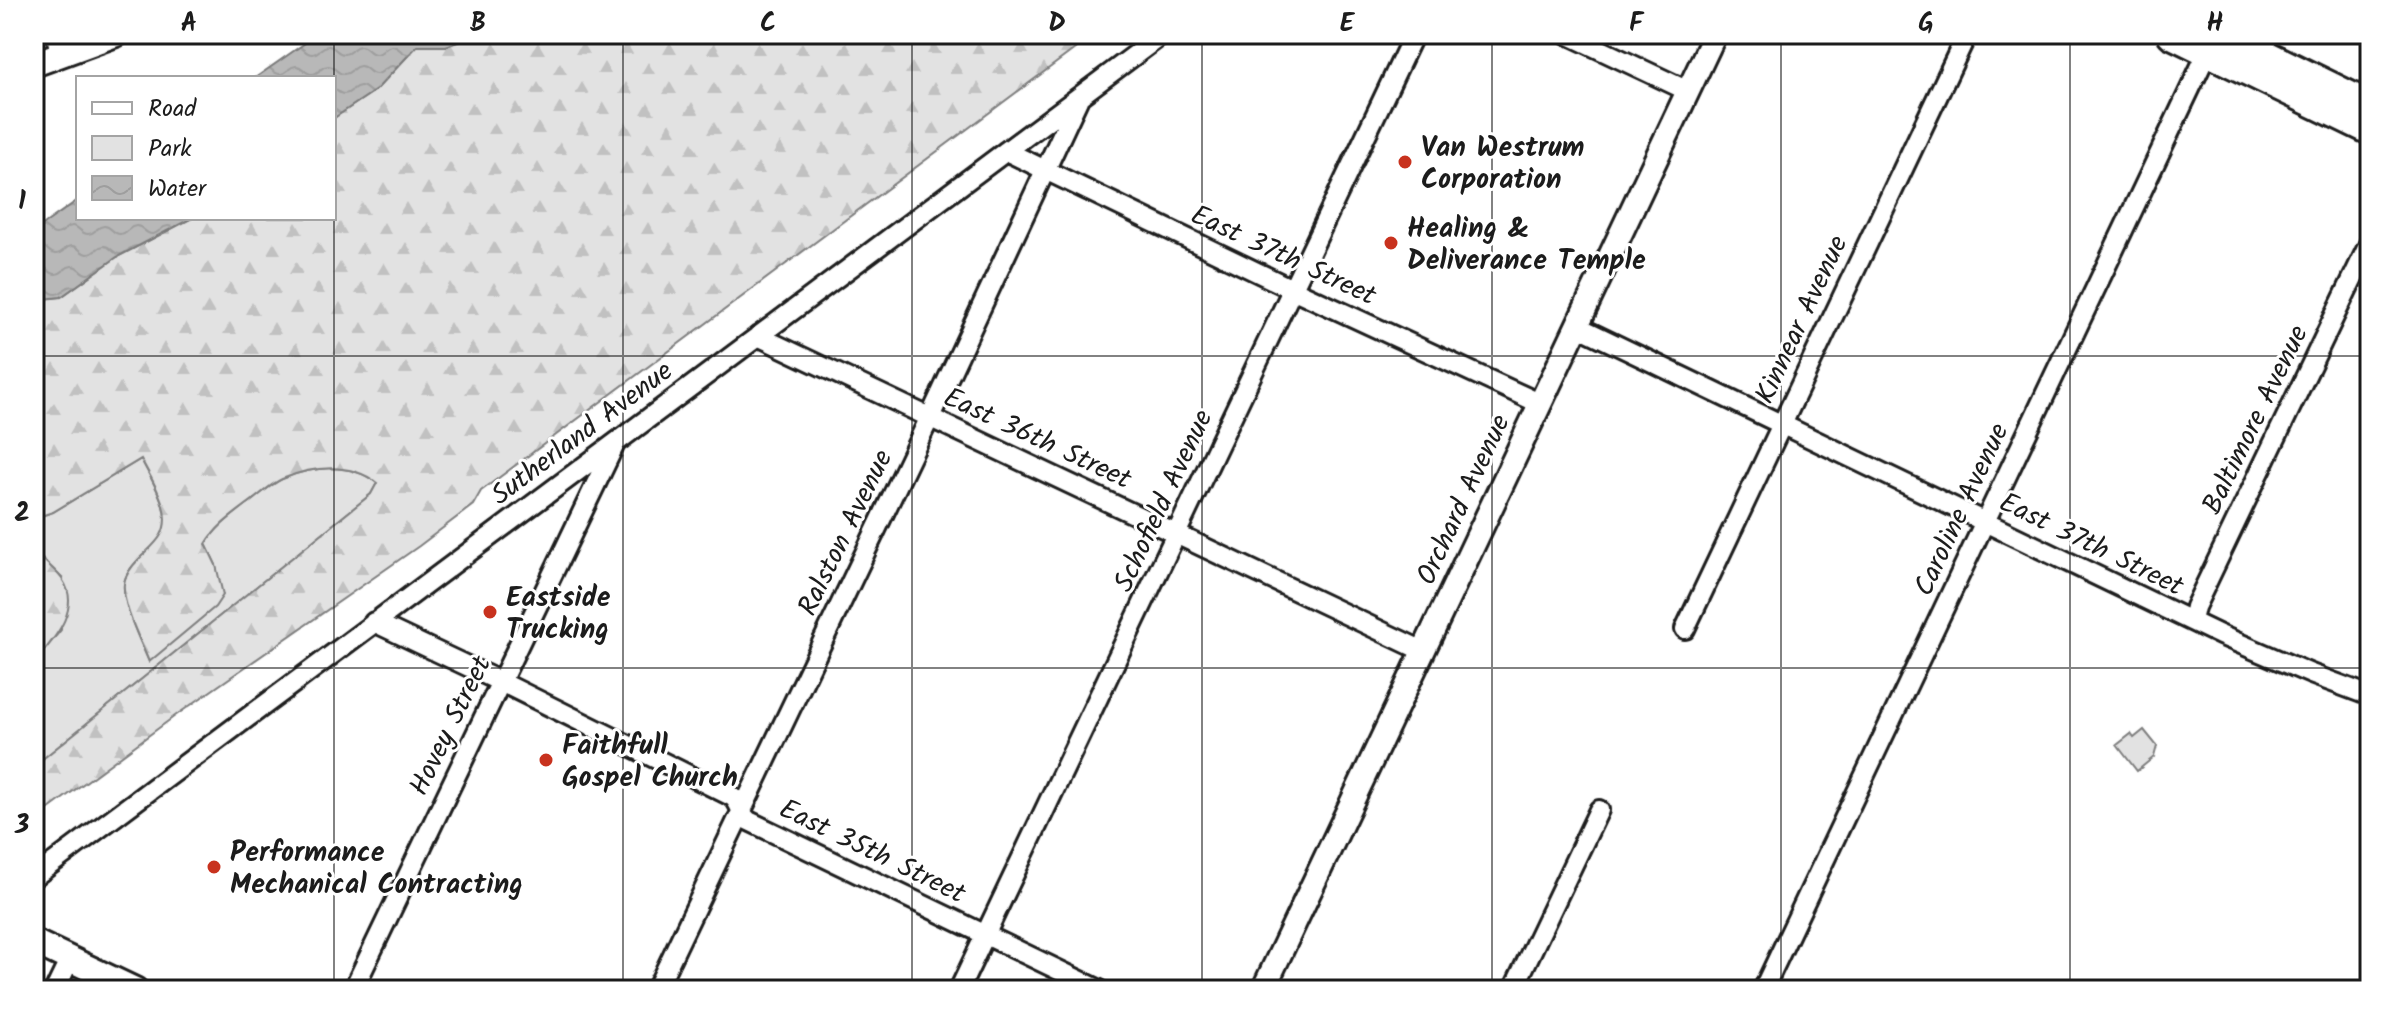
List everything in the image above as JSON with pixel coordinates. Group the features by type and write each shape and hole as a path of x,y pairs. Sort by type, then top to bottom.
{"main road":[{"path":"34,64 58,45 116,34"},
{"path":"2172,34 2216,43 2370,106"},
{"path":"2216,43 2370,130"},
{"path":"34,942 135,990"}],"street":[{"name":"Sutherland Avenue","path":"34,877 1163,34"},
{"name":"Schofield Avenue","path":"959,990 1414,34"},
{"path":"1567,34 1688,91"},
{"name":"Orchard Avenue","path":"1263,990 1715,34"},
{"name":"Kinnear Avenue","path":"1685,629 1967,34"},
{"name":"Caroline Avenue","path":"1763,990 2216,43"},
{"name":"Ralston Avenue","path":"656,990 930,417 1079,96"},
{"name":"East 37th Street","path":"1006,151 1292,289 1541,404"},
{"name":"Baltimore Avenue","path":"2192,621 2195,607 2370,242"},
{"name":"East 37th Street","path":"1577,326 2251,649 2370,696"},
{"name":"East 36th Street","path":"758,336 1423,651"},
{"name":"Hovey Street","path":"353,990 616,442"},
{"name":"East 35th Street","path":"374,622 733,797 749,821 1100,990"},
{"path":"1513,990 1599,810"},
{"path":"55,990 70,959"}],"green space":[{"path":"480,34 1095,34 481,491 473,505 419,546 175,716 34,820 34,766 371,494 377,483 367,476 343,469 306,471 277,482 234,514 206,544 216,565 223,595 215,607 149,662 124,593 128,573 157,541 164,526 160,496 141,459 53,512 34,518 34,300 61,297 117,257 188,220 336,220 336,117 376,90 417,46 446,46"},
{"path":"141,459 160,496 165,526 160,538 128,573 124,592 149,662 216,565 206,544 219,527 235,514 277,482 306,471 343,469 367,476 377,483 371,494 34,766 34,663 61,630 63,579 34,552 34,518 53,512"},
{"path":"34,552 62,579 68,590 69,602 63,624 34,663"},
{"path":"2144,730 2157,746 2154,757 2137,771 2117,745 2131,734 2134,738"}],"water":[{"path":"318,34 480,34 446,46 417,46 376,90 336,117 336,76 258,76"},
{"path":"76,201 76,220 188,220 117,257 61,297 34,300 34,231"}],"place":[{"name":"Van Westrum Corporation","path":"1405,162"},
{"name":"Healing & Deliverance Temple","path":"1391,243"},
{"name":"Eastside Trucking","path":"490,612"},
{"name":"Faithfull Gospel Church","path":"546,760"},
{"name":"Performance Mechanical Contracting","path":"214,867"}]}
